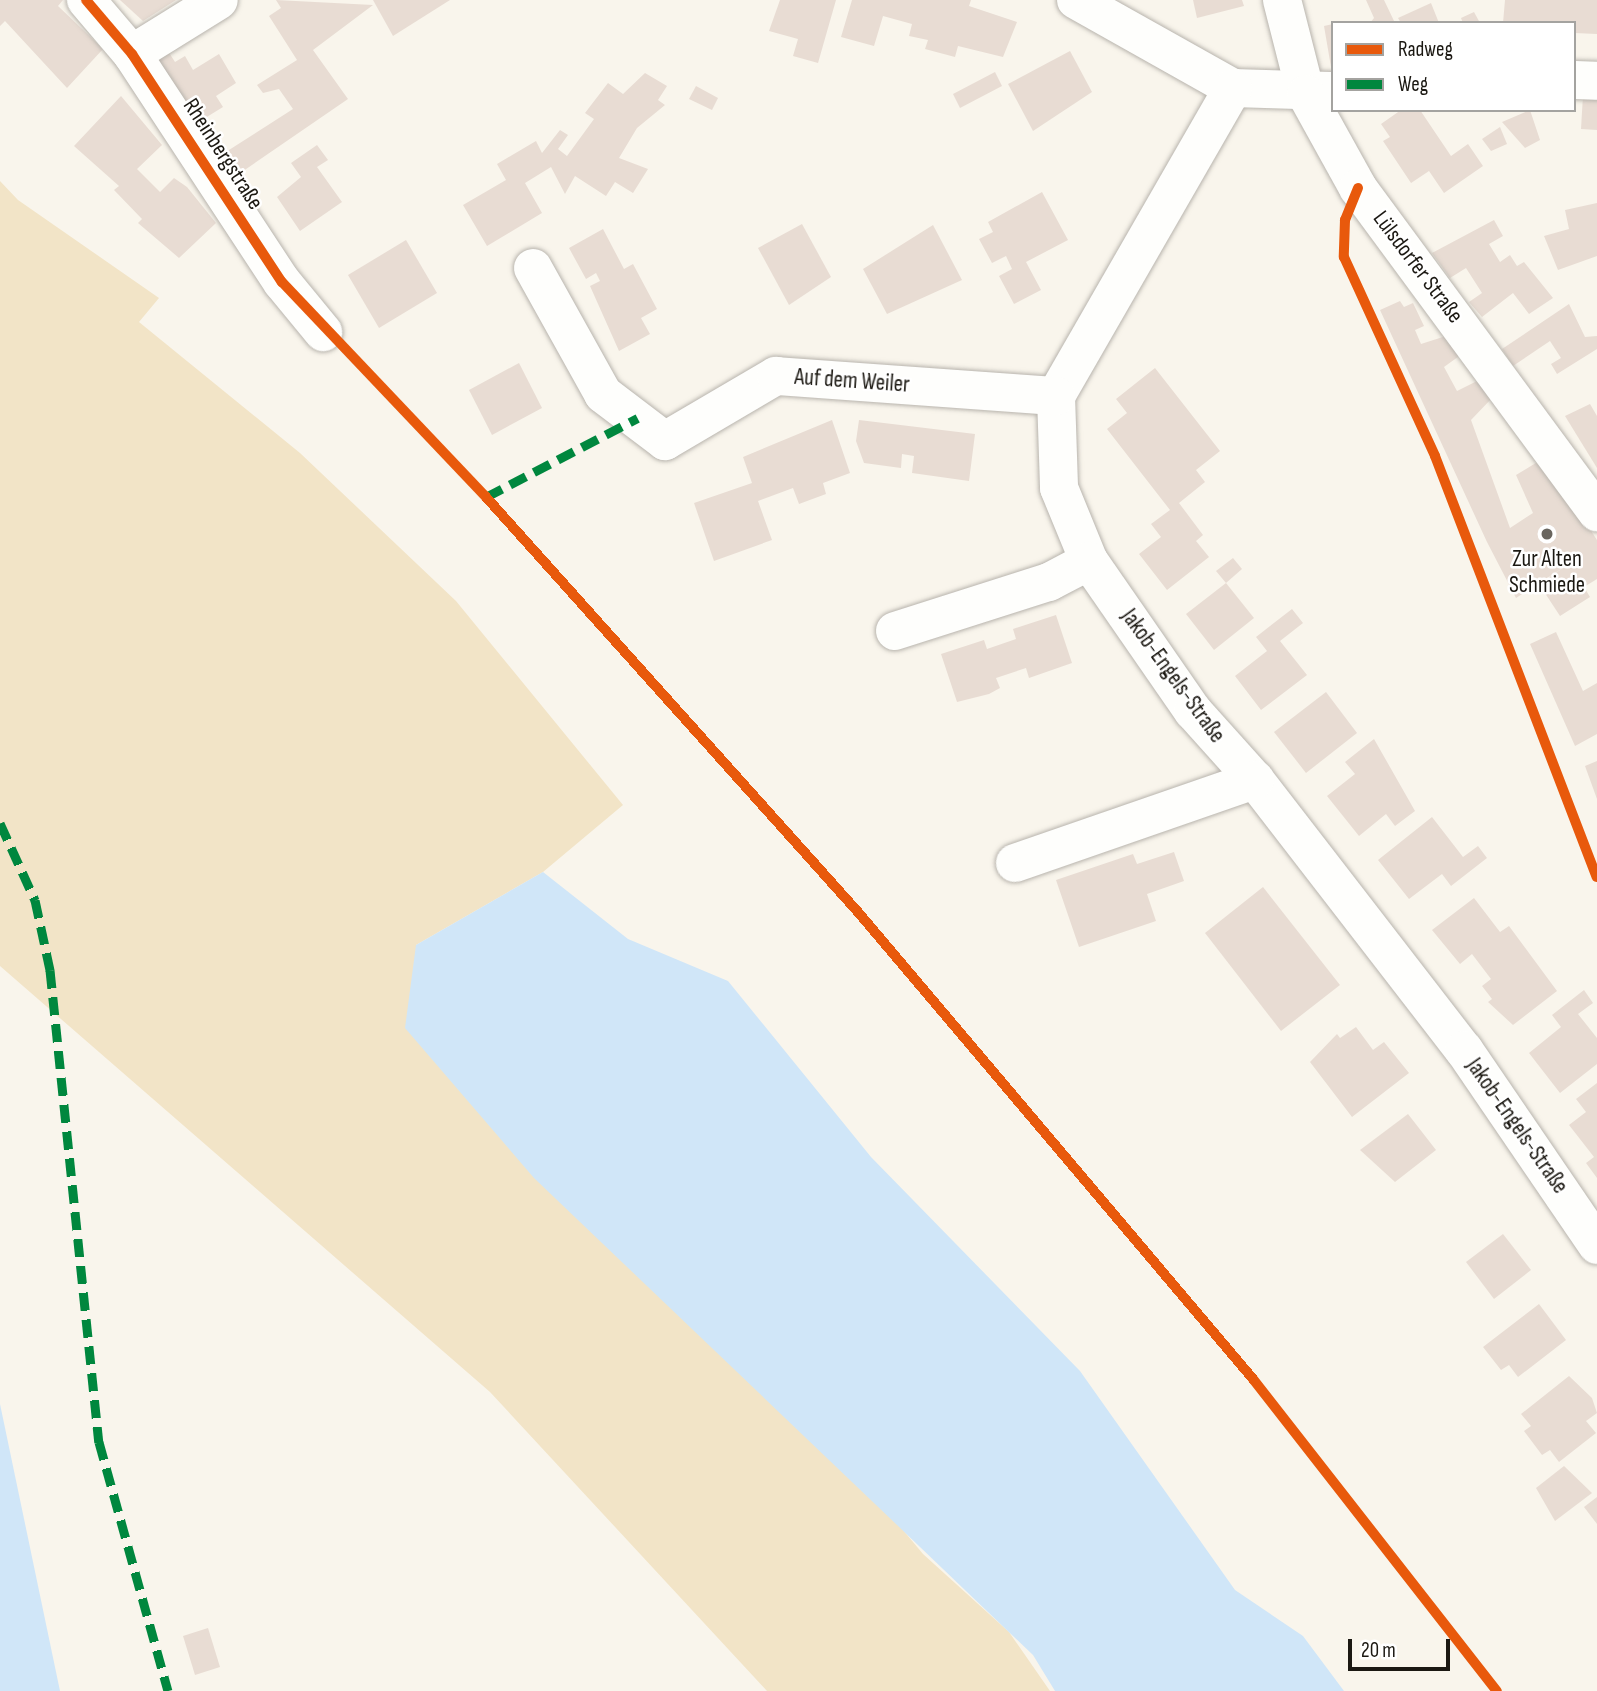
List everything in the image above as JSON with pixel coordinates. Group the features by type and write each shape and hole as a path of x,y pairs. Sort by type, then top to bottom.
{"street":[{"name":"Rheinbergstraße","path":"86,0 132,54 282,282 323,332"},
{"path":"132,54 219,0"},
{"path":"1076,0 1233,88 1319,92"},
{"name":"Lülsdorfer Straße","path":"1282,0 1358,188 1597,512"},
{"path":"1576,80 1597,81"},
{"path":"1056,396 1233,88"},
{"name":"Auf dem Weiler","path":"533,268 603,394 665,441 776,376 1056,396"},
{"name":"Jakob-Engels-Straße","path":"1056,396 1059,488 1090,561 1193,711 1255,780 1464,1050 1597,1245"},
{"path":"895,631 1049,582 1090,561"},
{"path":"1015,863 1255,780"}],"shaded area":[{"path":"0,181 18,200 159,298 139,322 300,453 456,601 623,805 543,872 416,945 923,1554 1009,1632 1050,1691 767,1691 490,1392 0,966"}],"water":[{"path":"543,872 628,939 728,981 871,1157 1080,1371 1235,1590 1303,1636 1344,1691 1055,1691 1033,1655 534,1178 405,1028 416,945"},
{"path":"0,1404 60,1691 0,1691"}],"building":[{"path":"0,0 63,0 58,6 103,49 67,88 5,21 0,26"},
{"path":"120,0 176,0 143,21"},
{"path":"276,0 373,5 313,50 348,99 233,178 218,157 293,109 279,89 263,93 257,85 297,60 269,16 281,8"},
{"path":"373,0 450,0 393,36"},
{"path":"780,0 836,0 818,63 793,56 798,39 769,31"},
{"path":"852,0 971,0 969,6 1017,22 1003,57 958,46 955,57 925,49 928,40 909,36 912,24 883,16 874,46 841,37"},
{"path":"1193,0 1242,0 1244,6 1197,18"},
{"path":"1366,0 1384,0 1394,21 1372,21 1374,18"},
{"path":"1505,0 1597,0 1597,34 1576,33 1576,21 1503,21"},
{"path":"1431,3 1438,21 1400,21 1398,18"},
{"path":"1474,12 1479,21 1462,21 1461,18"},
{"path":"1331,24 1331,67 1324,26"},
{"path":"168,51 175,62 185,56 193,70 219,54 236,83 216,96 223,107 197,123 151,61"},
{"path":"1070,51 1092,92 1033,131 1008,84"},
{"path":"995,72 1002,86 960,108 953,94"},
{"path":"645,73 667,86 658,100 665,105 637,128 619,158 648,169 633,193 615,182 606,196 575,176 565,194 551,167 525,183 542,213 487,246 463,205 506,180 497,164 536,141 542,153 560,130 568,135 558,149 567,156 594,119 585,113 608,83 623,94"},
{"path":"696,86 718,98 712,110 689,99"},
{"path":"1583,95 1597,95 1597,130 1581,129"},
{"path":"121,96 162,145 137,169 160,192 174,178 187,187 216,223 179,258 138,223 142,219 114,190 119,186 74,146"},
{"path":"1398,112 1421,112 1451,156 1468,144 1483,166 1444,193 1429,171 1411,183 1383,141 1390,137 1381,124"},
{"path":"1531,112 1540,140 1525,148 1502,122"},
{"path":"1500,127 1507,144 1491,151 1482,139"},
{"path":"317,145 328,160 317,167 342,202 300,231 277,197 301,177 291,163"},
{"path":"1042,192 1068,240 1026,262 1041,290 1014,304 999,276 1012,269 1006,256 992,263 979,239 993,232 988,222"},
{"path":"1597,203 1597,256 1558,270 1544,236 1569,229 1565,210"},
{"path":"1494,220 1503,236 1489,244 1500,262 1510,255 1517,266 1524,262 1553,298 1529,314 1513,293 1482,317 1469,302 1482,293 1466,268 1450,278 1432,253"},
{"path":"802,224 831,277 789,305 758,248"},
{"path":"933,225 962,280 887,314 863,269"},
{"path":"603,229 624,269 633,264 657,309 641,318 650,334 619,351 590,286 600,281 596,273 586,279 569,248"},
{"path":"406,240 437,293 379,328 348,275"},
{"path":"1400,301 1404,307 1413,303 1424,326 1415,330 1421,344 1449,335 1462,354 1444,367 1457,391 1483,378 1493,397 1471,420 1510,528 1533,513 1516,475 1544,458 1597,540 1597,579 1584,587 1590,597 1560,616 1539,584 1569,564 1516,598 1487,542 1380,310"},
{"path":"1569,304 1585,337 1597,336 1597,349 1557,374 1551,364 1561,358 1550,341 1513,366 1502,349"},
{"path":"519,363 542,408 492,435 469,390"},
{"path":"1155,368 1220,451 1196,470 1205,482 1179,503 1203,535 1196,541 1209,557 1167,590 1139,554 1161,537 1151,524 1170,510 1107,429 1127,413 1116,399"},
{"path":"1590,404 1597,416 1597,468 1565,416"},
{"path":"832,420 850,473 823,483 826,494 799,504 793,488 758,501 772,540 714,561 694,503 752,483 743,457"},
{"path":"859,420 975,434 969,481 912,473 914,456 902,454 901,468 864,463 856,441"},
{"path":"1233,558 1242,569 1226,583 1216,571"},
{"path":"1226,583 1254,618 1214,650 1186,614"},
{"path":"1292,609 1303,623 1280,641 1307,675 1261,710 1235,676 1267,651 1256,637"},
{"path":"1056,615 1072,663 1029,678 1026,668 996,678 1000,688 989,694 957,702 941,654 984,640 987,649 1016,639 1013,629"},
{"path":"1556,632 1583,691 1597,683 1597,734 1575,746 1530,644"},
{"path":"1326,692 1357,733 1306,773 1274,732"},
{"path":"1374,739 1415,811 1395,826 1386,814 1359,836 1327,796 1355,774 1345,762"},
{"path":"1597,761 1597,799 1585,766"},
{"path":"1432,817 1463,857 1478,846 1487,858 1451,886 1442,874 1409,899 1378,860"},
{"path":"1174,852 1184,881 1147,894 1156,921 1079,947 1056,880 1133,854 1137,864"},
{"path":"1263,887 1340,985 1281,1031 1205,933"},
{"path":"1474,898 1500,932 1509,926 1557,991 1513,1025 1488,1002 1492,999 1482,986 1491,979 1472,954 1460,964 1432,930"},
{"path":"1584,990 1593,1003 1578,1014 1597,1038 1597,1064 1560,1093 1529,1053 1561,1027 1552,1015"},
{"path":"1356,1027 1373,1050 1384,1042 1409,1073 1352,1117 1310,1062 1337,1034 1340,1038"},
{"path":"1597,1083 1597,1178 1586,1163 1594,1157 1569,1125 1586,1112 1576,1099"},
{"path":"1408,1114 1436,1150 1395,1182 1360,1150"},
{"path":"1503,1234 1531,1270 1494,1299 1466,1262"},
{"path":"1539,1304 1566,1340 1518,1377 1509,1365 1501,1370 1483,1347"},
{"path":"1569,1376 1592,1398 1597,1413 1586,1421 1596,1433 1559,1462 1550,1450 1542,1455 1524,1431 1531,1426 1521,1414"},
{"path":"1564,1466 1592,1493 1555,1521 1536,1488"},
{"path":"1597,1497 1597,1524 1584,1507"},
{"path":"208,1628 220,1667 195,1675 183,1636"}],"marked path":[{"path":"486,497 638,418"},
{"path":"0,823 35,900 50,970 99,1442 168,1691"}],"cycle path":[{"path":"86,0 132,54 282,282 486,497 858,912 1253,1379 1497,1691"},
{"path":"1358,188 1345,220 1344,257 1435,456 1597,877"}],"place":[{"name":"Zur Alten Schmiede","path":"1547,534"}]}
